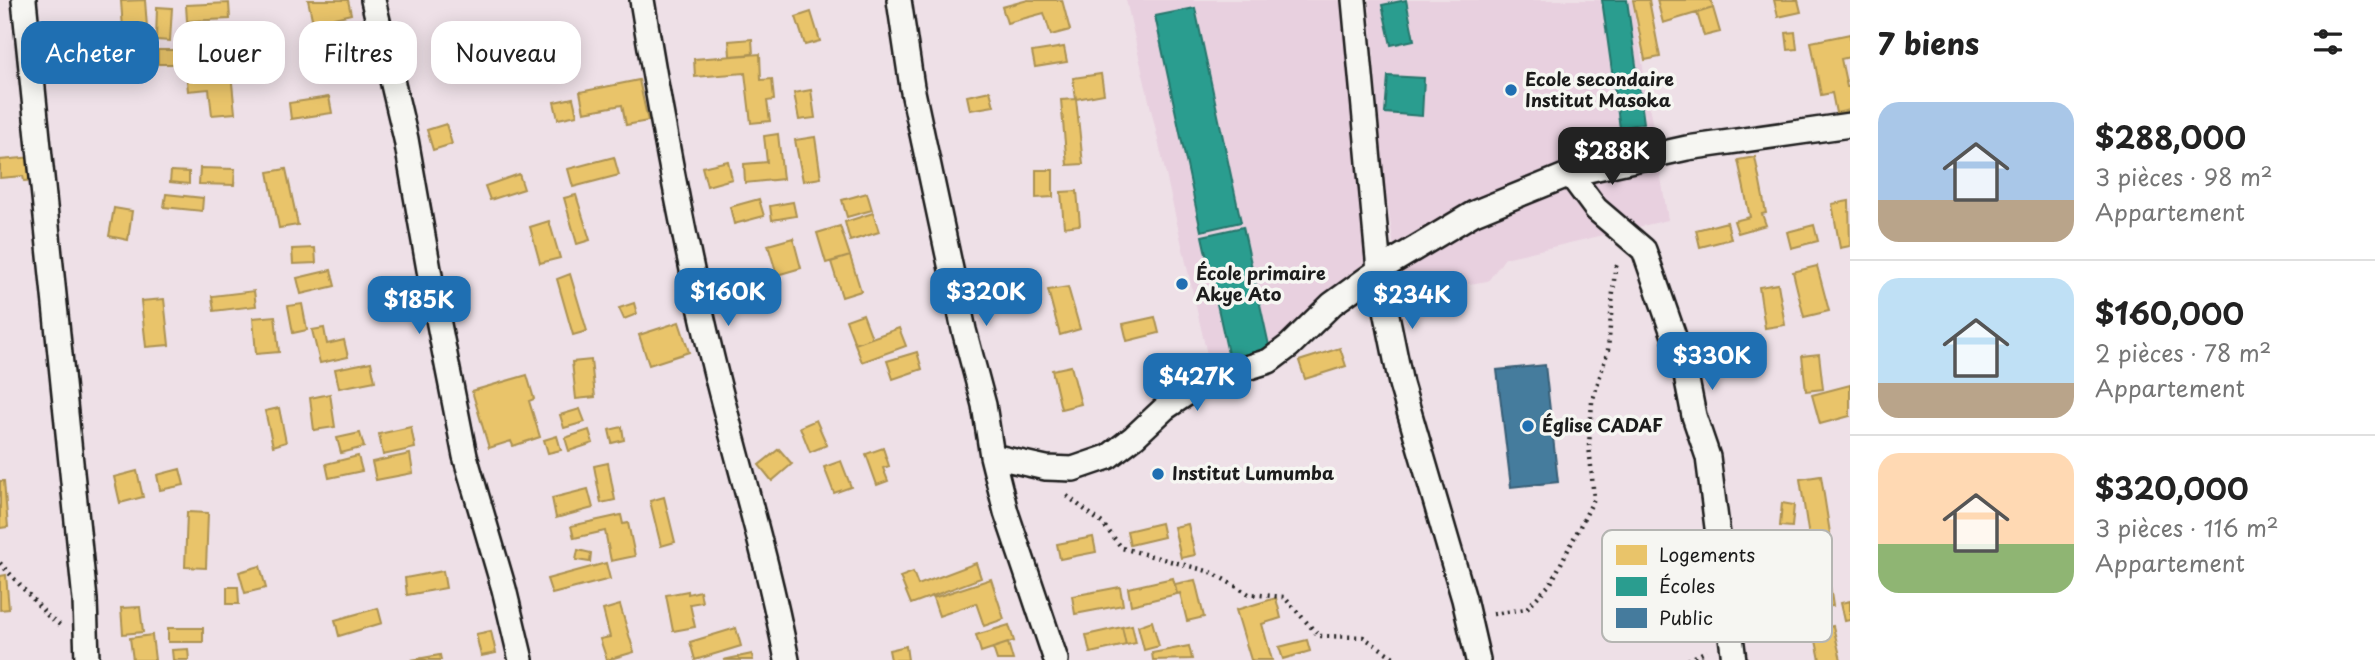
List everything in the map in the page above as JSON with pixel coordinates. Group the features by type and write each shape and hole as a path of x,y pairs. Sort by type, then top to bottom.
{"street":[{"path":"24,0 85,600 86,652"},
{"path":"373,0 406,139 465,456 504,589 521,660"},
{"path":"642,0 671,166 711,351 775,597 787,660"},
{"path":"899,0 912,87 964,330 984,405 992,456 1006,512 1056,660"},
{"path":"1354,0 1379,270 1401,384 1478,660"},
{"path":"992,456 1046,468 1073,469 1108,457 1165,408 1207,380 1269,361 1289,346 1332,304 1379,270 1474,213 1570,174 1687,148 1850,125"},
{"path":"1570,174 1595,209 1644,250 1684,365 1694,416 1708,457 1717,530"},
{"path":"1732,642 1734,660"}],"path":[{"path":"1468,617 1526,609 1550,583 1594,499 1589,445 1592,402 1608,350 1615,269 1628,236"},
{"path":"1046,468 1057,488 1102,523 1122,548 1211,572 1249,594 1284,597 1319,636 1363,637 1398,660"},
{"path":"0,563 86,652"}],"shaded area":[{"path":"1126,0 1342,0 1372,263 1268,354 1211,372"},
{"name":"Ecole secondaire Institut Masoka","path":"1369,0 1632,0 1668,220 1505,258 1488,281 1401,295 1384,180"}],"building: Logements":[{"path":"145,0 147,21 122,21 121,1"},
{"path":"308,0 348,0 351,14 313,21"},
{"path":"1028,0 1062,0 1070,30 1051,35 1044,13 1007,23 1002,7"},
{"path":"1633,0 1649,0 1660,57 1645,60"},
{"path":"1657,0 1711,0 1713,8 1663,23"},
{"path":"1774,0 1798,0 1801,12 1778,17"},
{"path":"229,3 230,19 187,21 186,5"},
{"path":"157,7 172,8 170,41 159,40 159,21 157,21"},
{"path":"1713,8 1720,32 1704,36 1697,13"},
{"path":"811,12 820,41 805,45 796,17"},
{"path":"1795,32 1797,49 1788,50 1786,33"},
{"path":"1850,34 1850,57 1841,59 1847,87 1850,87 1850,110 1836,113 1832,93 1821,95 1811,42"},
{"path":"752,39 753,54 730,56 729,41"},
{"path":"1064,47 1067,62 1035,67 1032,52"},
{"path":"159,50 173,50 173,64 159,64"},
{"path":"760,54 761,80 772,79 774,100 767,101 770,121 751,123 745,73 695,77 694,59"},
{"path":"1101,74 1104,94 1076,99 1073,78"},
{"path":"639,80 648,121 626,125 622,105 584,112 580,92"},
{"path":"187,84 232,84 235,113 212,115 209,89 188,91"},
{"path":"811,90 815,118 799,120 794,93"},
{"path":"990,91 994,106 970,110 967,96"},
{"path":"329,97 332,113 291,119 289,103"},
{"path":"573,98 577,115 558,119 554,102"},
{"path":"1076,99 1083,164 1067,165 1061,100"},
{"path":"446,124 452,144 433,150 427,130"},
{"path":"778,134 783,179 745,183 744,164 767,162 764,136"},
{"path":"815,137 821,178 803,181 795,140"},
{"path":"34,157 37,180 24,181 23,176 0,178 0,160"},
{"path":"614,157 619,175 573,187 568,169"},
{"path":"1755,157 1766,213 1762,214 1766,225 1738,233 1734,221 1750,217 1738,160"},
{"path":"728,161 732,179 707,186 702,167"},
{"path":"200,168 235,169 234,185 199,184"},
{"path":"286,169 298,225 279,228 268,172"},
{"path":"1036,170 1053,170 1053,197 1036,198"},
{"path":"171,171 189,172 189,184 170,182"},
{"path":"519,174 524,189 490,200 485,186"},
{"path":"1077,191 1080,225 1064,227 1061,192"},
{"path":"867,193 872,210 847,217 842,200"},
{"path":"166,194 203,198 202,211 164,207"},
{"path":"576,195 590,240 577,244 564,198"},
{"path":"759,199 764,216 734,224 730,207"},
{"path":"1849,201 1850,246 1840,248 1832,204"},
{"path":"793,202 796,216 772,220 770,206"},
{"path":"114,208 132,211 128,240 109,236"},
{"path":"873,213 879,232 850,241 845,222"},
{"path":"549,221 560,258 540,263 530,227"},
{"path":"1727,222 1731,239 1700,247 1696,230"},
{"path":"1814,225 1818,241 1791,248 1787,232"},
{"path":"840,226 850,256 826,263 817,233"},
{"path":"793,238 801,268 777,275 768,245"},
{"path":"315,248 316,263 293,264 292,249"},
{"path":"850,256 861,291 842,297 831,262"},
{"path":"1817,266 1829,311 1804,317 1793,272"},
{"path":"331,270 335,286 301,294 297,278"},
{"path":"570,274 587,331 573,335 557,279"},
{"path":"1778,284 1785,325 1765,328 1759,287"},
{"path":"1068,287 1080,329 1060,335 1048,290"},
{"path":"254,291 256,306 214,311 212,296"},
{"path":"164,299 169,345 146,347 141,301"},
{"path":"634,303 637,314 624,319 619,308"},
{"path":"302,304 307,330 293,333 288,306"},
{"path":"863,314 872,338 855,344 846,320"},
{"path":"275,316 279,352 256,354 253,318"},
{"path":"1155,317 1159,333 1127,341 1123,324"},
{"path":"679,322 689,352 649,365 639,335"},
{"path":"324,328 327,344 344,340 348,357 320,363 312,330"},
{"path":"899,328 906,346 862,362 855,344"},
{"path":"1340,348 1346,366 1305,379 1299,361"},
{"path":"917,352 922,369 893,379 887,361"},
{"path":"1819,354 1823,389 1806,391 1802,356"},
{"path":"591,360 595,397 576,399 572,362"},
{"path":"371,362 375,381 339,388 335,369"},
{"path":"1071,366 1081,404 1061,409 1052,370"},
{"path":"527,375 534,399 529,401 540,437 513,446 511,441 489,448 472,391"},
{"path":"1850,385 1850,416 1820,424 1812,395"},
{"path":"330,394 335,427 314,430 310,398"},
{"path":"279,408 286,442 273,446 265,411"},
{"path":"580,409 585,422 564,428 560,415"},
{"path":"816,420 827,445 810,452 800,427"},
{"path":"411,427 415,448 383,455 379,434"},
{"path":"622,427 624,440 612,443 609,430"},
{"path":"589,430 593,443 569,451 565,438"},
{"path":"360,433 364,447 341,453 337,438"},
{"path":"557,436 561,450 548,453 544,440"},
{"path":"883,448 889,466 883,468 888,481 877,485 866,454"},
{"path":"779,449 792,464 772,481 759,465"},
{"path":"410,454 413,473 376,480 372,462"},
{"path":"358,456 362,471 329,478 326,464"},
{"path":"841,461 851,487 834,493 824,467"},
{"path":"608,463 615,500 601,503 594,466"},
{"path":"180,469 184,485 160,490 157,475"},
{"path":"137,471 143,497 120,503 114,477"},
{"path":"1821,476 1830,530 1808,530 1800,479"},
{"path":"0,481 4,481 8,527 0,528"},
{"path":"588,489 593,508 556,518 552,498"},
{"path":"664,497 675,542 661,546 650,501"},
{"path":"1782,503 1794,505 1792,527 1780,526"},
{"path":"187,512 208,513 206,568 185,567"},
{"path":"621,515 623,524 628,523 635,556 611,561 605,531 574,538 571,526"},
{"path":"1161,523 1164,537 1130,545 1127,531"},
{"path":"1188,524 1195,555 1181,558 1174,527"},
{"path":"1093,537 1096,552 1060,559 1057,544"},
{"path":"578,550 591,553 590,562 576,560"},
{"path":"606,563 610,579 552,594 547,579"},
{"path":"976,563 981,578 911,604 900,577 913,572 918,585"},
{"path":"260,566 266,588 245,593 239,572"},
{"path":"443,571 446,588 407,595 405,578"},
{"path":"6,575 9,609 0,610 0,576"},
{"path":"1173,578 1177,594 1131,605 1128,588"},
{"path":"991,579 1004,619 984,626 976,603 939,616 933,598"},
{"path":"1195,580 1204,617 1187,621 1175,584"},
{"path":"227,587 238,587 239,604 227,604"},
{"path":"1120,587 1123,605 1075,614 1072,596"},
{"path":"688,591 688,594 700,591 702,602 690,604 695,627 673,631 666,595"},
{"path":"1276,598 1281,618 1262,624 1272,660 1251,660 1236,610"},
{"path":"1850,601 1850,620 1845,621 1841,603"},
{"path":"620,605 634,652 607,660 600,639 610,637 603,610"},
{"path":"140,607 143,632 123,634 121,608"},
{"path":"378,608 382,623 339,636 335,620"},
{"path":"1152,621 1159,646 1144,650 1138,626"},
{"path":"1009,625 1014,641 981,652 976,635"},
{"path":"1132,625 1136,643 1126,645 1122,627"},
{"path":"1832,626 1841,660 1820,660 1816,642 1832,642"},
{"path":"1122,627 1126,645 1090,653 1086,635"},
{"path":"168,628 203,628 203,642 168,642"},
{"path":"736,628 741,646 695,660 690,642"},
{"path":"491,631 496,653 481,656 476,634"},
{"path":"152,635 155,660 133,660 130,638"},
{"path":"1307,640 1310,651 1283,659 1279,647"},
{"path":"1008,643 1013,660 997,660 993,648"},
{"path":"906,646 908,660 891,660 889,650"},
{"path":"1189,646 1192,659 1153,660 1152,653"},
{"path":"188,649 189,660 173,660 172,650"},
{"path":"752,654 753,660 723,660"},
{"path":"440,655 441,660 411,660"}],"building: Écoles":[{"path":"1406,0 1414,40 1391,45 1382,5"},
{"path":"1602,0 1627,0 1644,123 1620,128"},
{"path":"1195,8 1241,222 1201,231 1155,16"},
{"path":"1388,76 1424,78 1422,116 1385,113"},
{"path":"1243,227 1270,350 1229,358 1202,236"}],"building: Public":[{"name":"Église CADAF","path":"1545,365 1558,482 1511,487 1497,370"},
{"name":"Église CADAF","path":"1545,365 1558,482 1511,487 1497,370"}],"place":[{"name":"Ecole secondaire Institut Masoka","path":"1511,90"},
{"name":"École primaire Akye Ato","path":"1182,284"},
{"name":"Église CADAF","path":"1528,426"},
{"name":"Institut Lumumba","path":"1158,474"}]}
